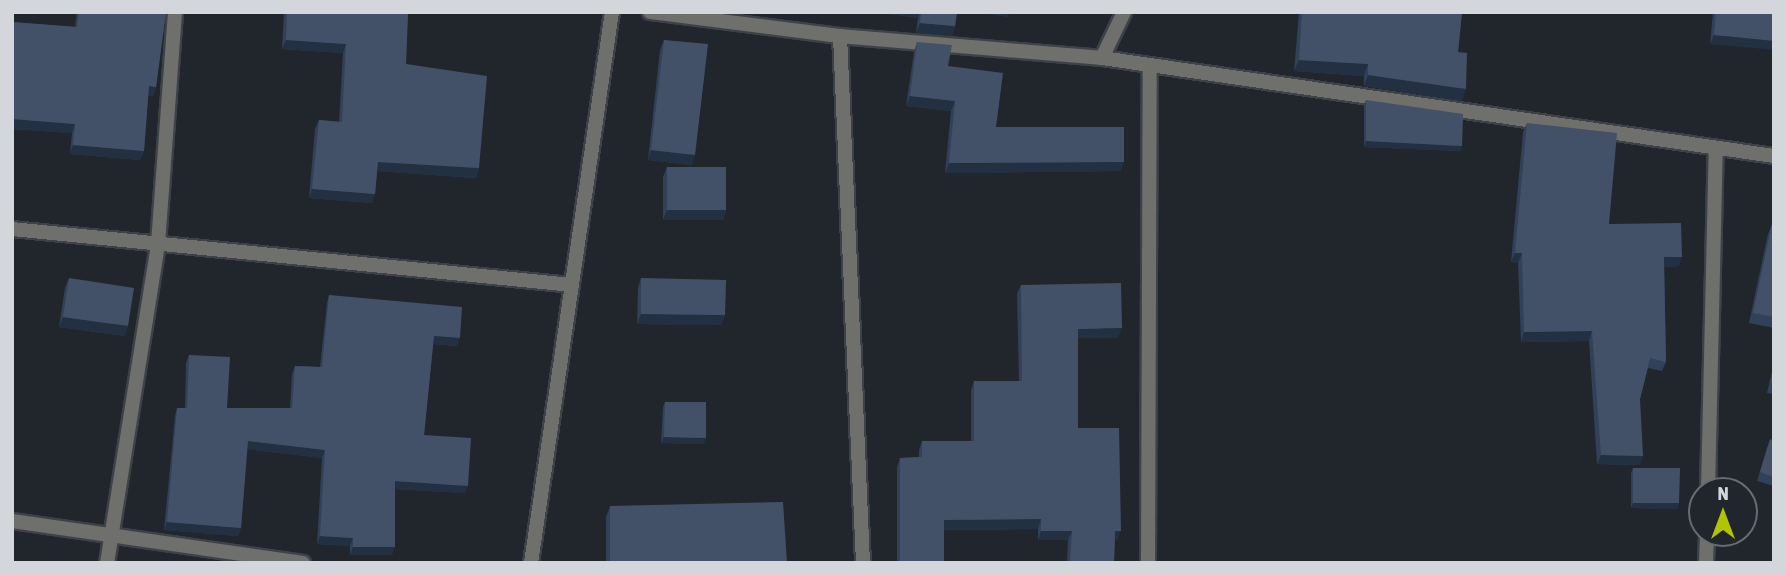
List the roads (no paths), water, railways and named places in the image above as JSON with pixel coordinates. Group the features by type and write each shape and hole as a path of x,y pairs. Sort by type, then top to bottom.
{"street":[{"path":"107,563 158,244 175,12"},
{"path":"531,563 612,12"},
{"path":"650,12 840,36 1102,58 1774,156"},
{"path":"1102,58 1124,12"},
{"path":"840,36 863,563"},
{"path":"1148,563 1150,65"},
{"path":"1707,477 1716,149"},
{"path":"12,229 572,285"},
{"path":"12,522 303,563"}]}
